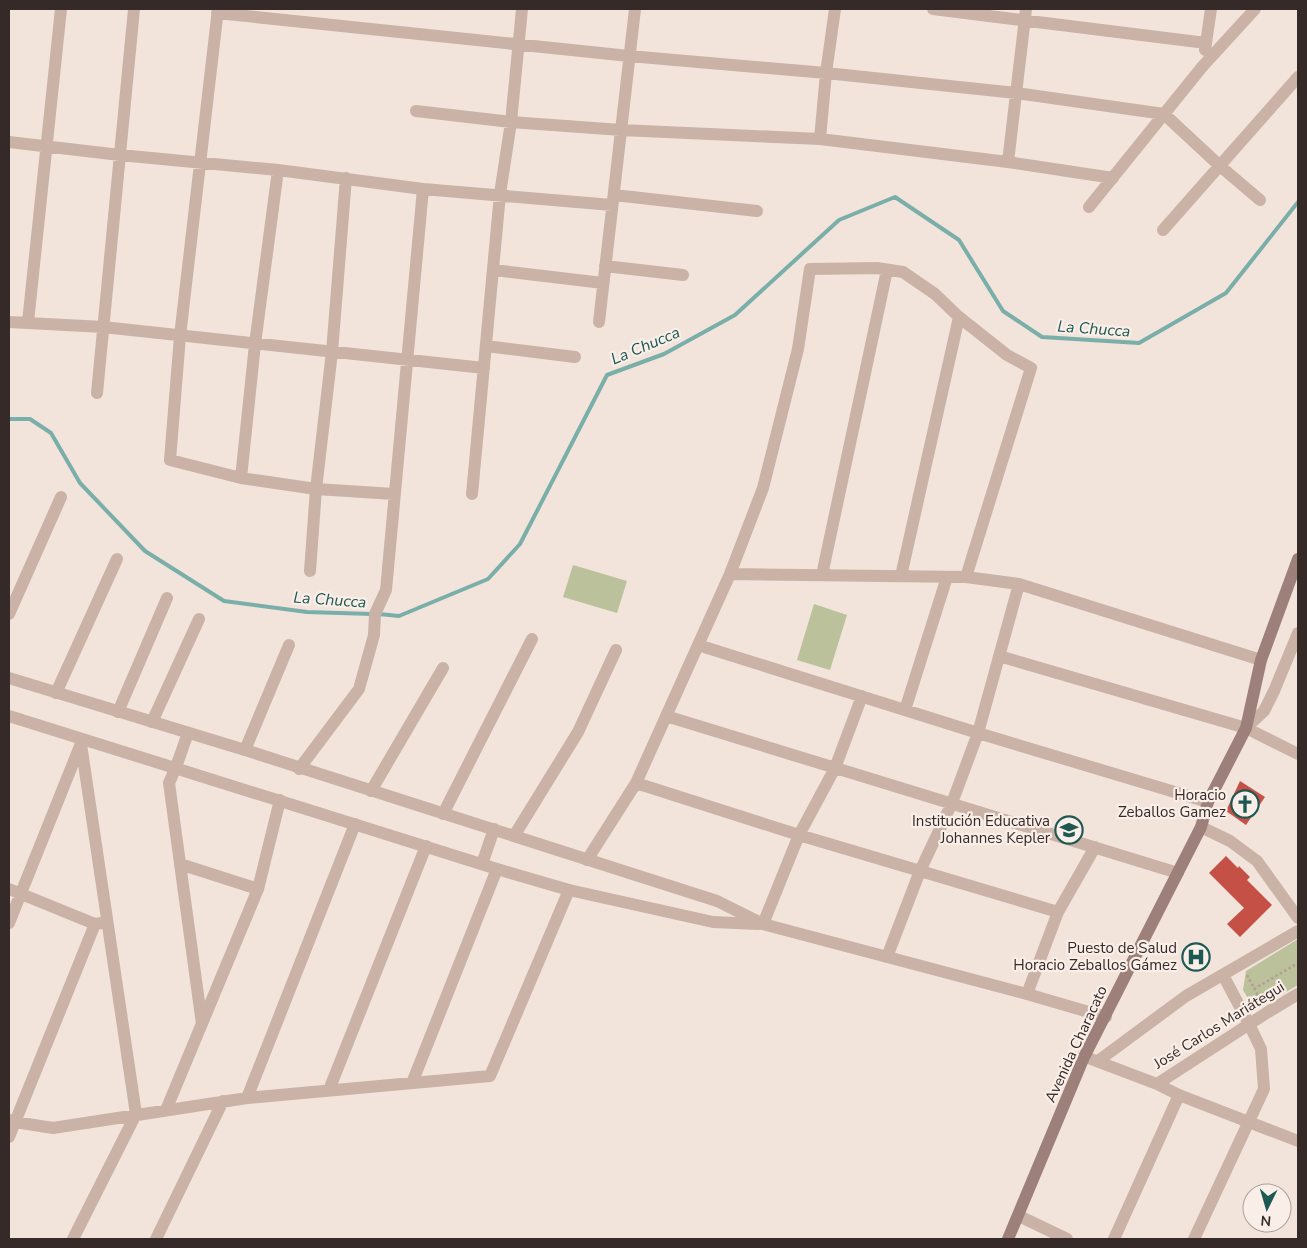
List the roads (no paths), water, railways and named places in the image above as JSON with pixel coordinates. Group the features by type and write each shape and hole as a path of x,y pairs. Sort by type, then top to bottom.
{"main road":[{"name":"Avenida Characato","path":"1008,1239 1084,1057 1201,827 1208,802 1246,728 1261,660 1298,559"}],"street":[{"path":"28,322 61,9"},
{"path":"97,392 134,9"},
{"path":"472,494 500,194 511,122 522,9"},
{"path":"599,322 635,9"},
{"path":"820,139 826,72 835,9"},
{"path":"933,9 1026,14 1206,43"},
{"path":"1202,67 1212,9"},
{"path":"1089,207 1202,67 1255,9"},
{"path":"394,494 316,488 241,478 170,460 180,336 218,11 518,45 826,72 1016,93 1164,114 1260,200"},
{"path":"1008,162 1026,14"},
{"path":"1163,230 1298,77"},
{"path":"416,111 511,122 621,130 820,139 1008,162 1113,178"},
{"path":"9,142 278,170 423,189 613,200 757,211"},
{"path":"241,478 255,344 278,170"},
{"path":"310,571 316,488 332,352 346,178"},
{"path":"299,769 359,689 374,635 375,614 386,590 423,189"},
{"path":"605,266 683,275"},
{"path":"587,860 636,783 730,574 763,488 798,349 810,269 877,268 903,272 935,294 959,317 1007,355 1031,368 966,578"},
{"path":"494,270 604,283"},
{"path":"822,575 887,270"},
{"path":"901,576 959,317"},
{"path":"9,322 103,327 484,368"},
{"path":"486,346 575,357"},
{"path":"9,614 61,497"},
{"path":"56,693 117,559"},
{"path":"730,574 947,577 1018,584 1261,660"},
{"path":"905,710 947,577"},
{"path":"887,957 920,871 952,804 978,733 1018,584"},
{"path":"118,712 167,598"},
{"path":"152,722 200,619"},
{"path":"1246,728 1264,711 1298,633"},
{"path":"444,814 532,638"},
{"path":"245,750 290,645"},
{"path":"698,645 978,733 1208,802"},
{"path":"514,836 578,732 616,650"},
{"path":"999,656 1246,728 1298,754"},
{"path":"371,791 444,668"},
{"path":"9,678 245,750 299,769 494,829 716,901 763,924 1027,994 1106,1017"},
{"path":"763,924 799,835 835,768 862,696"},
{"path":"9,716 82,741 176,767 569,890 713,922 763,924"},
{"path":"666,716 1178,873"},
{"path":"188,733 170,782 202,1025"},
{"path":"9,924 15,891 82,741"},
{"path":"73,1239 136,1114 101,923 82,741"},
{"path":"636,783 799,835 1058,912"},
{"path":"166,1110 258,889 280,800"},
{"path":"247,1098 355,824"},
{"path":"1201,827 1230,840 1257,861 1298,918"},
{"path":"482,864 494,829"},
{"path":"329,1090 426,846"},
{"path":"1027,994 1058,912 1095,847"},
{"path":"180,864 258,889"},
{"path":"412,1083 497,869"},
{"path":"12,1121 53,1128 247,1098 490,1076 569,890"},
{"path":"15,891 101,923"},
{"path":"9,1137 12,1121 101,923"},
{"path":"1098,1061 1186,996 1298,931"},
{"path":"1194,1239 1264,1089 1261,1049 1223,975"},
{"name":"José Carlos Mariátegui","path":"1157,1084 1298,994"},
{"path":"1084,1057 1298,1140"},
{"path":"1114,1239 1179,1095"},
{"path":"156,1239 223,1102"},
{"path":"1019,1216 1067,1239"}],"waterway":[{"name":"La Chucca","path":"379,614 399,616 488,579 520,544 607,375 664,354 735,315 839,220 895,197 959,240 1003,311 1042,337 1139,343 1226,293 1298,202"},
{"name":"La Chucca","path":"9,419 30,419 51,433 80,483 145,551 224,601 307,612 372,614"}],"place":[{"name":"Horacio Zeballos Gamez","path":"1245,804"},
{"name":"Institución Educativa Johannes Kepler","path":"1069,830"},
{"name":"Puesto de Salud Horacio Zeballos Gámez","path":"1196,957"}]}
